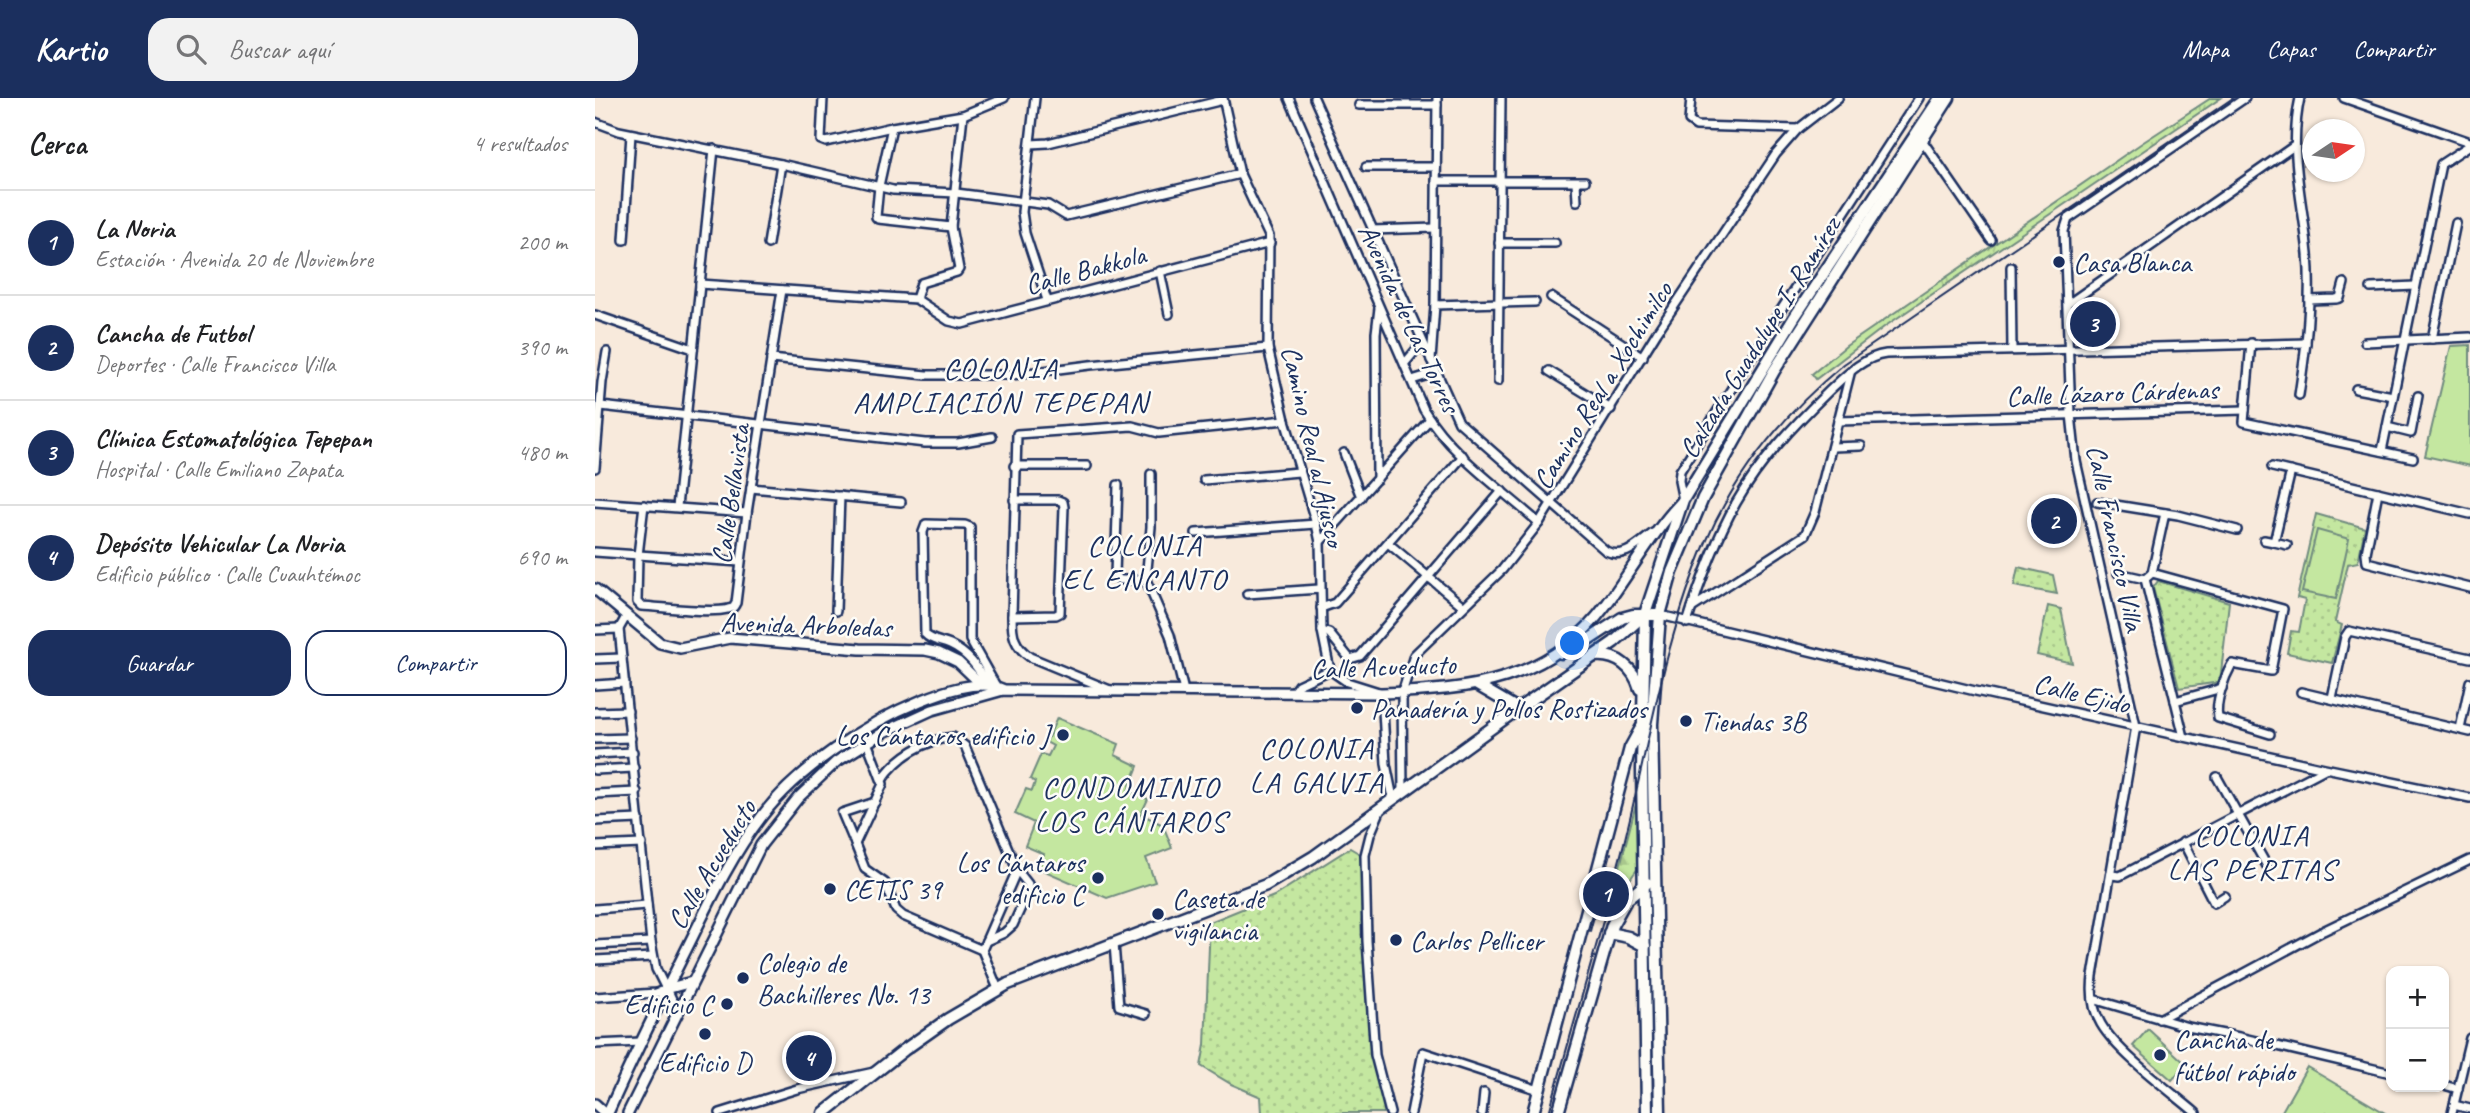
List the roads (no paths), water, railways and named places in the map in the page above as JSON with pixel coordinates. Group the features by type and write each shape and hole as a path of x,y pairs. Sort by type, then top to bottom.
{"main road":[{"name":"Calzada Guadalupe I. Ramírez","path":"1645,614 1683,500 1794,318 1940,98"},
{"name":"Calzada Guadalupe I. Ramírez","path":"1660,1113 1652,715 1660,615 1672,572 1703,498 1774,371 1949,98"},
{"path":"824,1113 949,1019 998,989 1266,886 1313,857 1614,642 1645,614"},
{"path":"1645,614 1643,724 1647,1113"},
{"path":"1560,653 1587,641 1622,618 1645,614 1660,615"},
{"path":"1594,656 1606,655 1631,670 1643,695"},
{"path":"1477,685 1518,709"},
{"path":"1533,1113 1630,748 1643,724"},
{"path":"1558,1113 1609,933 1626,900 1655,878"},
{"path":"1609,933 1627,937 1645,946"}],"street":[{"path":"823,98 821,140 829,142 892,127 963,115 1004,98"},
{"path":"1035,98 1022,201 1025,233 1047,300"},
{"name":"Avenida de Las Torres","path":"1289,98 1379,306 1437,431 1539,523"},
{"name":"Avenida de Las Torres","path":"1314,98 1459,422 1606,551 1613,554 1625,553 1656,531"},
{"path":"1499,381 1501,98"},
{"path":"1691,98 1689,121 1696,126 1798,129"},
{"name":"Camino Real a Xochimilco","path":"1403,791 1402,692 1414,656 1502,570 1539,523 1643,357 1776,154 1798,129 1838,98"},
{"path":"1683,500 1680,471 1919,98"},
{"name":"Calle Francisco Villa","path":"2136,726 2076,461 2071,414 2064,231 2068,219 2245,98"},
{"path":"2299,395 2309,300 2308,254 2294,146 2300,98"},
{"path":"2344,98 2470,143"},
{"path":"1031,144 1048,143 1223,99"},
{"name":"Camino Real al Ajusco","path":"1223,99 1240,174 1268,229 1268,348 1285,420 1320,542 1322,631 1330,670"},
{"path":"1359,105 1437,102 1432,365 1425,376 1412,380"},
{"path":"700,284 916,299 921,283 957,272 959,269 951,227 963,115"},
{"path":"595,122 631,134 714,149 893,190 956,193 1022,201 1048,205 1066,216 1240,174"},
{"path":"892,127 875,214 878,219 951,227"},
{"path":"624,240 631,134"},
{"path":"1922,140 1991,240"},
{"path":"2382,451 2441,164 2470,143"},
{"path":"2068,304 2294,146"},
{"path":"677,507 714,149"},
{"path":"768,244 781,164"},
{"path":"1366,167 1436,167"},
{"path":"1436,181 1581,181 1577,201"},
{"path":"2432,339 2456,223"},
{"path":"1372,230 1435,228"},
{"name":"Calle Bakkola","path":"916,299 955,324 1270,243"},
{"path":"1499,243 1555,243"},
{"path":"2011,267 2012,350"},
{"path":"1160,271 1169,314"},
{"path":"2309,300 2340,298 2344,283"},
{"path":"2371,288 2415,286"},
{"name":"Calle Bellavista","path":"638,555 637,602 641,606 725,610 736,603 747,513 782,290"},
{"path":"1551,297 1643,357"},
{"path":"1435,305 1535,302"},
{"path":"1377,479 1376,333 1379,306"},
{"path":"595,315 693,349"},
{"path":"2365,342 2470,337"},
{"path":"2245,410 2251,343"},
{"path":"1687,623 1703,575 1737,502 1771,452 1804,415 1865,360 1877,355 2306,343"},
{"path":"771,359 926,375 1012,375 1268,348"},
{"path":"1405,363 1416,350 1425,349"},
{"path":"595,468 601,406 599,380 607,352"},
{"path":"1549,371 1611,409"},
{"path":"1692,608 1805,535 1815,512 1850,374"},
{"path":"2356,389 2393,396"},
{"path":"2387,427 2410,433 2418,396"},
{"path":"601,406 925,443 958,443 992,437"},
{"name":"Calle Lázaro Cárdenas","path":"1838,421 2245,410 2244,422 2413,458"},
{"path":"1320,542 1430,419"},
{"path":"1112,691 1045,664 1019,650 1014,642 1012,616 1015,437 1020,433 1132,426 1159,433 1285,420"},
{"path":"1832,447 1861,446"},
{"path":"1344,453 1361,497"},
{"path":"1321,608 1335,603 1462,456"},
{"path":"1014,466 1087,466"},
{"path":"2272,467 2470,514"},
{"path":"2274,542 2291,471"},
{"path":"1204,481 1299,472"},
{"path":"1151,474 1151,527 1146,580 1170,635 1180,666 1184,691"},
{"path":"1118,485 1116,578 1146,580"},
{"path":"751,488 901,502"},
{"path":"1322,631 1329,634 1350,659 1360,656 1502,491"},
{"path":"2378,492 2366,553 2367,562 2470,587"},
{"path":"836,611 841,496"},
{"path":"1012,616 1060,613 1065,507 1063,502 1058,500 1014,500"},
{"name":"Calle Acueducto","path":"606,1113 666,989 739,852 762,816 787,789 840,746 894,712 926,699 992,686 1112,691 1382,693 1477,685 1529,668 1560,653 1604,608 1656,531 1683,500"},
{"path":"595,502 747,513"},
{"path":"2097,502 2165,513 2237,530"},
{"path":"638,555 644,505"},
{"path":"2165,513 2149,576 2184,737"},
{"path":"926,524 970,527 970,640 992,686 965,653 947,643 929,639 925,634 923,532 926,524"},
{"path":"1196,533 1316,524"},
{"path":"2264,540 2287,545"},
{"path":"1388,543 1463,606"},
{"path":"595,552 740,562"},
{"path":"2117,573 2149,576 2283,609 2271,671 2232,664 2222,688 2217,712 2218,718 2270,734"},
{"name":"Avenida Arboledas","path":"595,589 660,643 680,648 730,638 939,653 958,662 992,686"},
{"path":"1247,594 1319,589"},
{"path":"627,615 619,629 651,942 653,957 677,1012"},
{"name":"Calle Ejido","path":"1660,615 2184,737 2470,798"},
{"path":"595,630 619,629"},
{"path":"2332,698 2345,636 2349,631 2470,659"},
{"path":"595,659 622,658"},
{"path":"1293,692 1298,685 1330,670 1347,682 1382,693 1385,764 1394,798"},
{"path":"2460,729 2470,682"},
{"path":"595,685 625,683"},
{"name":"Calle Acueducto","path":"628,1113 761,845 798,798 836,762 884,732 992,686"},
{"path":"2175,701 2222,688"},
{"path":"2301,692 2470,732"},
{"path":"595,712 628,711"},
{"path":"2136,726 2093,976 2093,999 2101,1023 2114,1042 2196,1113"},
{"path":"855,844 882,788 883,780 895,764 918,748 944,738 953,737 960,741 965,746 1017,870 1028,884 1028,892 1013,925 1005,933 986,940"},
{"path":"595,739 631,738"},
{"path":"867,742 883,780"},
{"path":"595,754 633,752"},
{"path":"595,770 634,768"},
{"path":"2111,875 2120,876 2325,768"},
{"path":"2217,777 2267,866"},
{"path":"595,794 637,792"},
{"path":"875,802 842,813 865,869 885,883 896,910 903,916 982,950"},
{"path":"1383,805 1365,855 1367,940 1375,1055 1391,1113"},
{"path":"595,821 639,819"},
{"path":"2183,842 2214,903 2225,896"},
{"path":"595,846 642,844"},
{"path":"2159,1019 2323,931 2470,860"},
{"path":"998,989 982,950 1017,870"},
{"path":"595,909 647,905"},
{"path":"595,944 651,942"},
{"path":"1114,944 1119,1006 1146,1014"},
{"path":"595,960 653,957"},
{"path":"595,997 656,993 692,982"},
{"path":"2093,999 2188,1027 2386,1072"},
{"path":"2470,1038 2453,1109 2470,1109"},
{"path":"595,1044 641,1042"},
{"path":"1412,1113 1423,1052 1539,1090"},
{"path":"720,1113 797,1089 878,1071"},
{"path":"2449,1086 2458,1089"},
{"path":"1482,1113 1484,1093"},
{"path":"595,1104 606,1113"}],"tram line":[{"path":"1549,1113 1615,877 1679,615 1718,516 1747,468 1782,423 1844,364 2233,98"},
{"path":"1590,931 1611,853"}],"place":[{"name":"Casa Blanca","path":"2059,262"},
{"name":"Clínica Estomatológica Tepepan","path":"2093,324"},
{"name":"Cancha de Futbol","path":"2054,521"},
{"name":"Panadería y Pollos Rostizados","path":"1357,708"},
{"name":"Tiendas 3B","path":"1686,721"},
{"name":"Los Cántaros edificio J","path":"1063,735"},
{"name":"Los Cántaros edificio C","path":"1098,878"},
{"name":"CETIS 39","path":"830,889"},
{"name":"La Noria","path":"1606,894"},
{"name":"Caseta de vigilancia","path":"1158,914"},
{"name":"Carlos Pellicer","path":"1396,940"},
{"name":"Colegio de Bachilleres No. 13","path":"743,978"},
{"name":"Edificio C","path":"727,1004"},
{"name":"Edificio D","path":"705,1034"},
{"name":"Cancha de fútbol rápido","path":"2160,1055"},
{"name":"Depósito Vehicular La Noria","path":"809,1058"}],"district":[{"name":"COLONIA AMPLIACIÓN TEPEPAN","path":"1001,385"},
{"name":"COLONIA EL ENCANTO","path":"1145,562"},
{"name":"COLONIA LA GALVIA","path":"1317,765"},
{"name":"CONDOMINIO LOS CÁNTAROS","path":"1131,804"},
{"name":"COLONIA LAS PERITAS","path":"2252,852"}]}
